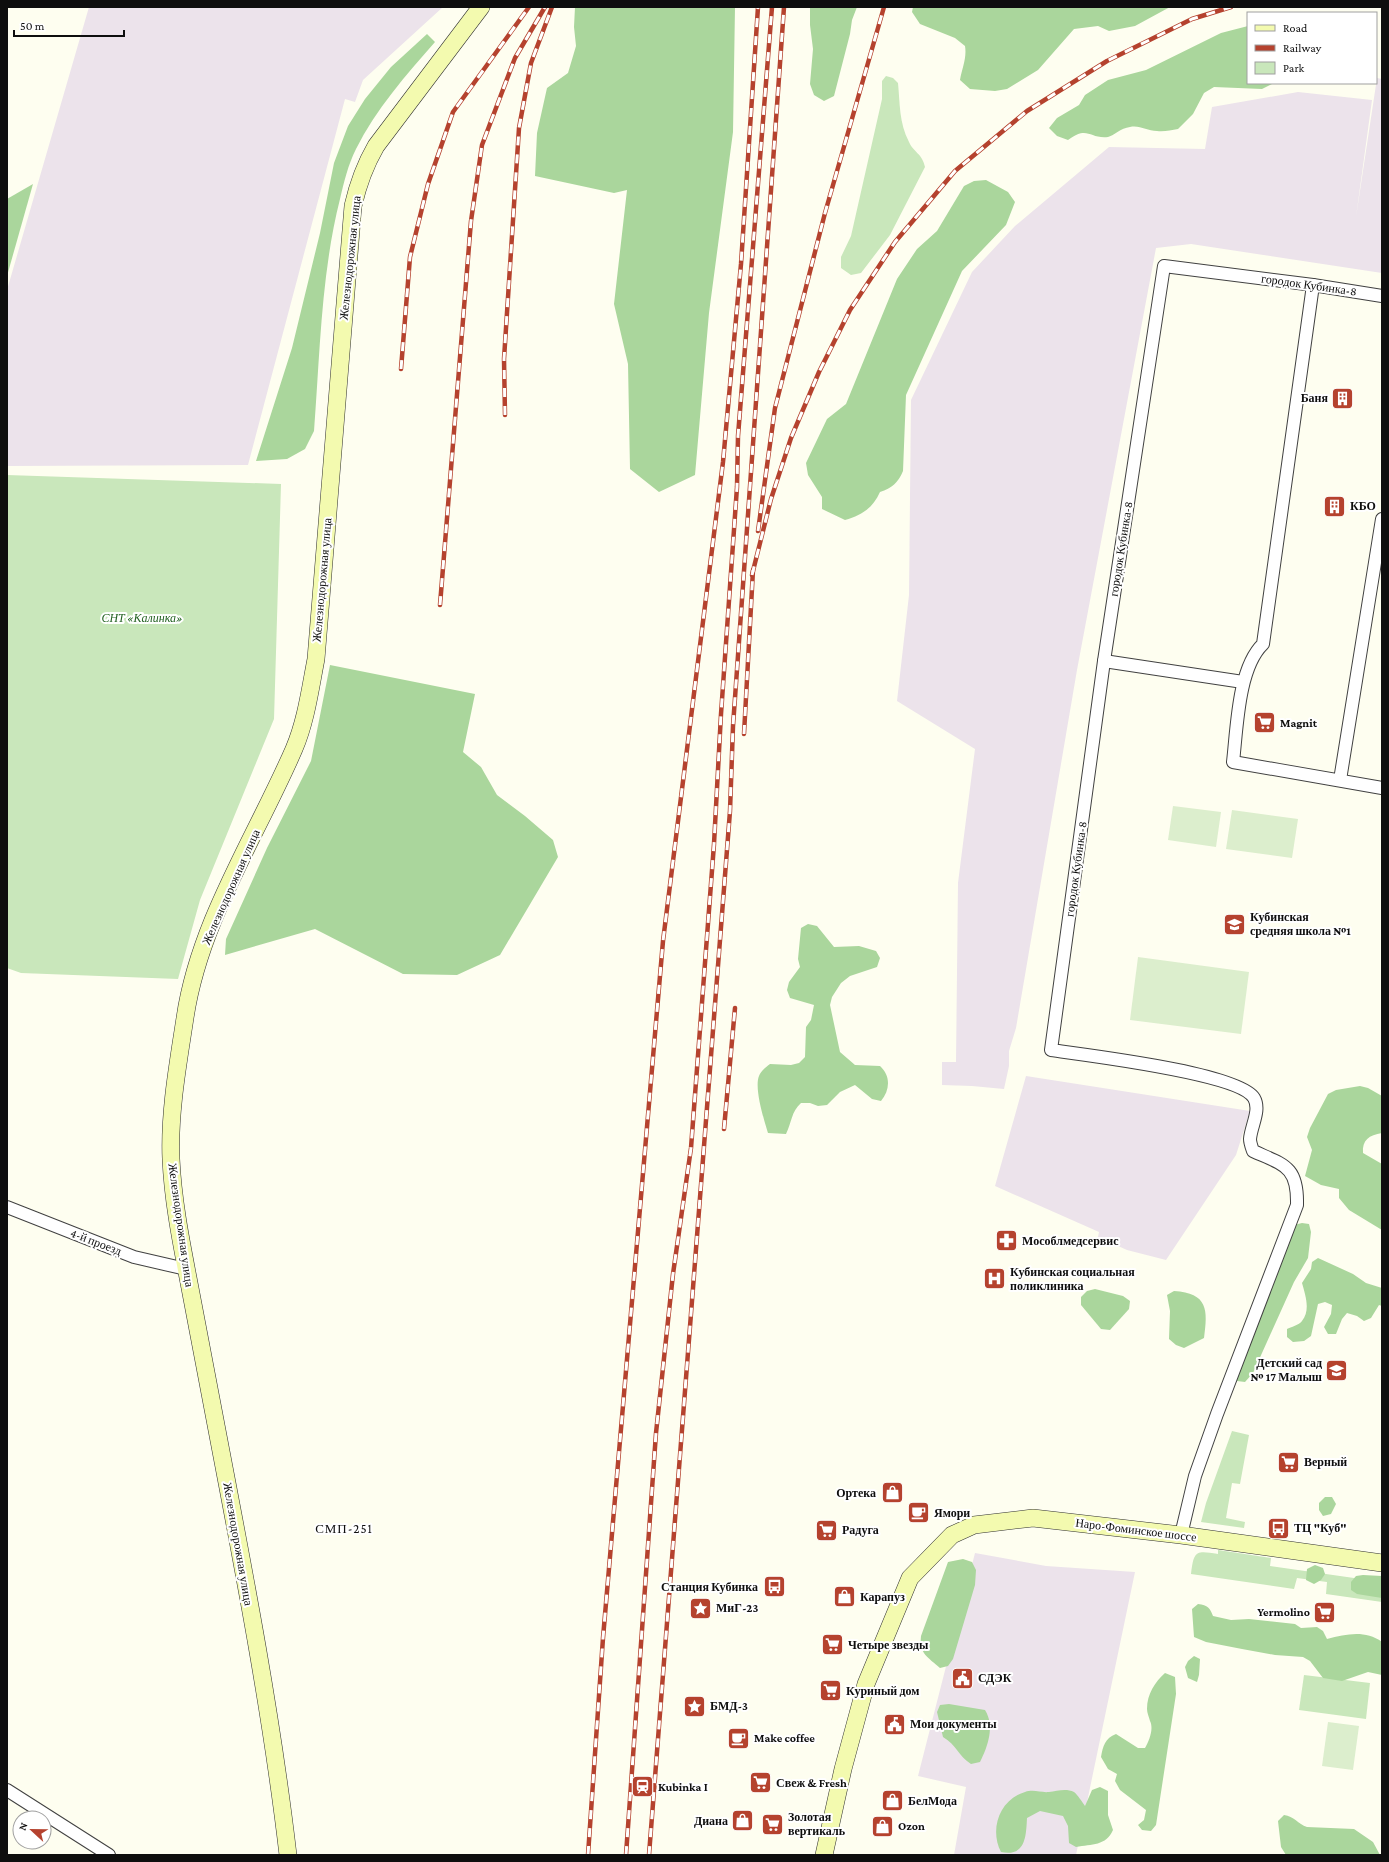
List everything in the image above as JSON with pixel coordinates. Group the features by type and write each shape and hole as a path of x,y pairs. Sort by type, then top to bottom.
{"street":[{"name":"Железнодорожная улица","path":"288,1855 279,1779 243,1572 186,1269 173,1191 171,1156 177,1074 192,982 218,909 295,747 307,706 316,659 353,206 357,185 366,162 376,146 481,7"},
{"name":"городок Кубинка-8","path":"1181,1535 1195,1476 1209,1435 1297,1205 1297,1190 1293,1174 1283,1165 1252,1152 1250,1140 1258,1105 1245,1089 1196,1073 1051,1050 1104,661 1164,266 1313,285 1382,296"},
{"path":"1313,285 1262,644 1255,651 1248,665 1243,682 1233,762 1382,788"},
{"path":"1340,780 1382,519"},
{"path":"1104,661 1243,682"},
{"name":"4-й проезд","path":"7,1207 134,1257 186,1269"},
{"name":"Наро-Фоминское шоссе","path":"824,1855 843,1769 866,1684 910,1578 952,1535 974,1525 1034,1518 1181,1535 1382,1563"},
{"path":"7,1790 109,1855"}],"shaded area":[{"path":"89,7 443,7 363,80 355,102 345,99 248,465 7,466 7,290"},
{"path":"1377,78 1382,79 1382,273 1191,244 1156,248 1077,670 1016,1028 1009,1051 1009,1066 1004,1089 942,1085 942,1062 956,1062 958,883 975,749 897,701 909,595 911,400 972,272 1015,226 1109,147 1205,149 1212,107 1298,92 1372,100 1356,217"},
{"path":"1026,1076 1250,1111 1236,1155 1166,1260 1127,1250 1098,1237 1099,1232 995,1186"},
{"path":"975,1553 1046,1566 1135,1572 1076,1855 954,1855 966,1787 918,1776"}],"green space":[{"path":"575,7 735,7 733,132 709,313 695,475 659,492 630,469 628,364 614,304 627,190 614,193 535,176 537,133 547,88 568,73 576,46 574,27"},
{"path":"810,7 857,7 852,20 850,34 834,96 824,101 814,95 810,84 813,49 810,25"},
{"path":"913,7 1170,7 1135,26 1109,31 1098,26 1074,29 1038,70 1007,89 995,91 970,89 960,80 965,59 965,46 955,38 920,24 912,12"},
{"path":"1247,26 1247,84 1272,84 1262,89 1214,87 1204,93 1193,114 1178,129 1153,131 1140,127 1134,127 1123,129 1108,137 1080,133 1068,140 1057,136 1049,128 1057,118 1079,105 1085,95 1108,80 1146,70 1221,33"},
{"path":"427,34 435,42 382,106 356,149 346,174 334,227 325,285 314,431 305,449 287,459 256,461 292,348 320,233 334,163 348,126 365,99 391,67"},
{"path":"886,76 893,78 898,83 900,113 903,128 911,146 924,162 925,167 890,235 861,273 851,275 841,268 841,257 851,236 882,99 882,81"},
{"path":"986,180 1008,192 1015,202 1006,225 962,271 906,395 903,471 901,475 897,482 888,489 880,492 870,507 857,516 845,520 822,509 822,497 808,475 806,463 827,419 846,404 897,279 917,249 937,231 964,186 974,181"},
{"path":"33,184 7,276 7,199"},
{"name":"СНТ «Калинка»","path":"7,475 281,484 274,719 200,900 178,979 21,973 7,968"},
{"path":"330,665 475,694 463,752 481,767 497,795 553,840 558,857 500,955 457,975 403,974 315,929 225,955 226,939 267,848 311,761"},
{"path":"1173,806 1221,812 1216,847 1168,840"},
{"path":"1232,810 1298,819 1292,858 1226,849"},
{"path":"808,924 817,926 834,947 859,946 876,951 880,958 877,967 850,976 841,983 832,997 830,1005 840,1052 855,1065 880,1066 884,1070 888,1079 888,1088 881,1101 872,1099 855,1085 840,1092 827,1105 818,1106 810,1103 801,1103 793,1114 786,1134 768,1133 759,1096 759,1076 770,1064 791,1065 799,1063 805,1057 806,1027 811,1020 814,1005 790,998 787,990 789,982 800,967 798,959 801,928"},
{"path":"1138,957 1249,972 1241,1034 1130,1020"},
{"path":"1360,1086 1368,1088 1382,1096 1382,1133 1373,1135 1365,1141 1363,1153 1382,1164 1382,1230 1349,1210 1339,1198 1339,1189 1321,1185 1305,1176 1312,1150 1307,1137 1310,1128 1328,1094 1336,1090"},
{"path":"1302,1223 1309,1224 1311,1232 1308,1258 1294,1282 1253,1373 1245,1382 1237,1381 1232,1376 1294,1225"},
{"path":"1318,1258 1353,1274 1366,1283 1382,1288 1382,1306 1379,1305 1371,1318 1364,1321 1357,1316 1347,1313 1342,1319 1336,1334 1328,1334 1324,1327 1331,1314 1332,1305 1325,1302 1318,1304 1311,1336 1304,1341 1293,1342 1287,1337 1287,1329 1299,1324 1305,1317 1307,1307 1302,1283 1311,1269 1312,1262"},
{"path":"1095,1289 1123,1296 1130,1301 1129,1309 1110,1330 1101,1329 1081,1305 1081,1297 1087,1291"},
{"path":"1174,1291 1194,1295 1199,1299 1205,1311 1206,1319 1204,1338 1184,1348 1176,1345 1169,1339 1170,1311 1167,1295"},
{"path":"1232,1431 1249,1435 1240,1484 1232,1483 1226,1518 1245,1522 1244,1528 1201,1522 1206,1503"},
{"path":"1325,1497 1332,1497 1336,1504 1331,1514 1323,1516 1319,1510 1319,1503"},
{"path":"1218,1550 1271,1558 1270,1566 1382,1582 1382,1602 1326,1594 1327,1582 1297,1578 1294,1589 1191,1574 1193,1561 1197,1554 1204,1552 1218,1554"},
{"path":"963,1559 972,1562 976,1570 975,1585 953,1659 948,1666 940,1668 925,1655 921,1647 921,1636 948,1562"},
{"path":"1315,1565 1323,1568 1325,1574 1321,1580 1314,1584 1306,1580 1307,1569"},
{"path":"1356,1576 1382,1576 1382,1598 1357,1594 1351,1590 1351,1582"},
{"path":"1198,1604 1208,1607 1213,1616 1231,1620 1249,1619 1295,1624 1301,1628 1317,1627 1323,1631 1327,1639 1356,1634 1376,1638 1382,1642 1382,1675 1368,1672 1342,1681 1323,1678 1310,1661 1303,1657 1275,1655 1206,1642 1194,1637 1192,1609"},
{"path":"1194,1656 1200,1659 1197,1682 1188,1678 1185,1667 1188,1661"},
{"path":"1165,1673 1175,1677 1176,1694 1156,1825 1151,1831 1142,1830 1138,1825 1144,1820 1146,1810 1120,1790 1115,1781 1117,1774 1108,1769 1101,1757 1105,1743 1109,1738 1116,1734 1138,1748 1145,1748 1151,1731 1151,1724 1147,1710 1148,1698 1155,1684"},
{"path":"1304,1675 1370,1683 1366,1719 1299,1710"},
{"path":"949,1704 985,1710 990,1723 990,1729 988,1743 980,1762 971,1764 963,1758 948,1740 943,1737 937,1712 940,1705"},
{"path":"1328,1722 1359,1726 1353,1770 1322,1766"},
{"path":"1100,1787 1108,1791 1108,1815 1113,1830 1107,1839 1093,1845 1076,1847 1069,1843 1068,1826 1063,1816 1040,1811 1027,1818 1025,1838 1020,1848 1009,1853 1001,1852 996,1834 999,1816 1003,1808 1016,1796 1028,1791 1046,1792 1068,1790 1074,1792 1085,1806 1092,1790"},
{"path":"1284,1815 1291,1817 1307,1827 1354,1829 1373,1842 1380,1855 1286,1855 1281,1847 1278,1821"}],"railway":[{"path":"401,369 410,257 428,184 453,112 529,7"},
{"path":"440,605 471,221 482,145 515,58 545,7"},
{"path":"505,415 504,359 519,128 531,63 552,7"},
{"path":"588,1855 603,1638 663,941 723,462 741,264 758,7"},
{"path":"626,1855 656,1433 673,1274 691,1148 714,844 721,714 737,487 738,436 772,7"},
{"path":"649,1855 730,811 733,726 784,7"},
{"path":"758,531 775,408 825,213 884,7"},
{"path":"752,575 771,499 791,438 819,372 850,310 895,242 955,171 1027,111 1107,61 1192,19 1231,7"},
{"path":"744,734 753,570"},
{"path":"724,1129 735,1008"}],"place":[{"name":"Баня","path":"1343,398"},
{"name":"КБО","path":"1334,506"},
{"name":"Magnit","path":"1264,723"},
{"name":"Кубинская средняя школа №1","path":"1235,924"},
{"name":"Мособлмедсервис","path":"1006,1241"},
{"name":"Кубинская социальная поликлиника","path":"995,1279"},
{"name":"Детский сад № 17 Малыш","path":"1337,1370"},
{"name":"Верный","path":"1289,1462"},
{"name":"Ортека","path":"892,1493"},
{"name":"Ямори","path":"919,1513"},
{"name":"ТЦ \"Куб\"","path":"1278,1528"},
{"name":"Радуга","path":"826,1530"},
{"name":"Станция Кубинка","path":"774,1587"},
{"name":"Карапуз","path":"845,1597"},
{"name":"МиГ-23","path":"701,1608"},
{"name":"Yermolino","path":"1325,1612"},
{"name":"Четыре звезды","path":"832,1645"},
{"name":"СДЭК","path":"962,1678"},
{"name":"Куриный дом","path":"831,1691"},
{"name":"БМД-3","path":"694,1706"},
{"name":"Мои документы","path":"894,1724"},
{"name":"Make coffee","path":"738,1738"},
{"name":"Свеж & Fresh","path":"761,1783"},
{"name":"Kubinka I","path":"642,1787"},
{"name":"БелМода","path":"892,1801"},
{"name":"Диана","path":"743,1821"},
{"name":"Золотая вертикаль","path":"773,1824"},
{"name":"Ozon","path":"882,1826"}],"district":[{"name":"СМП-251","path":"344,1528"}]}
